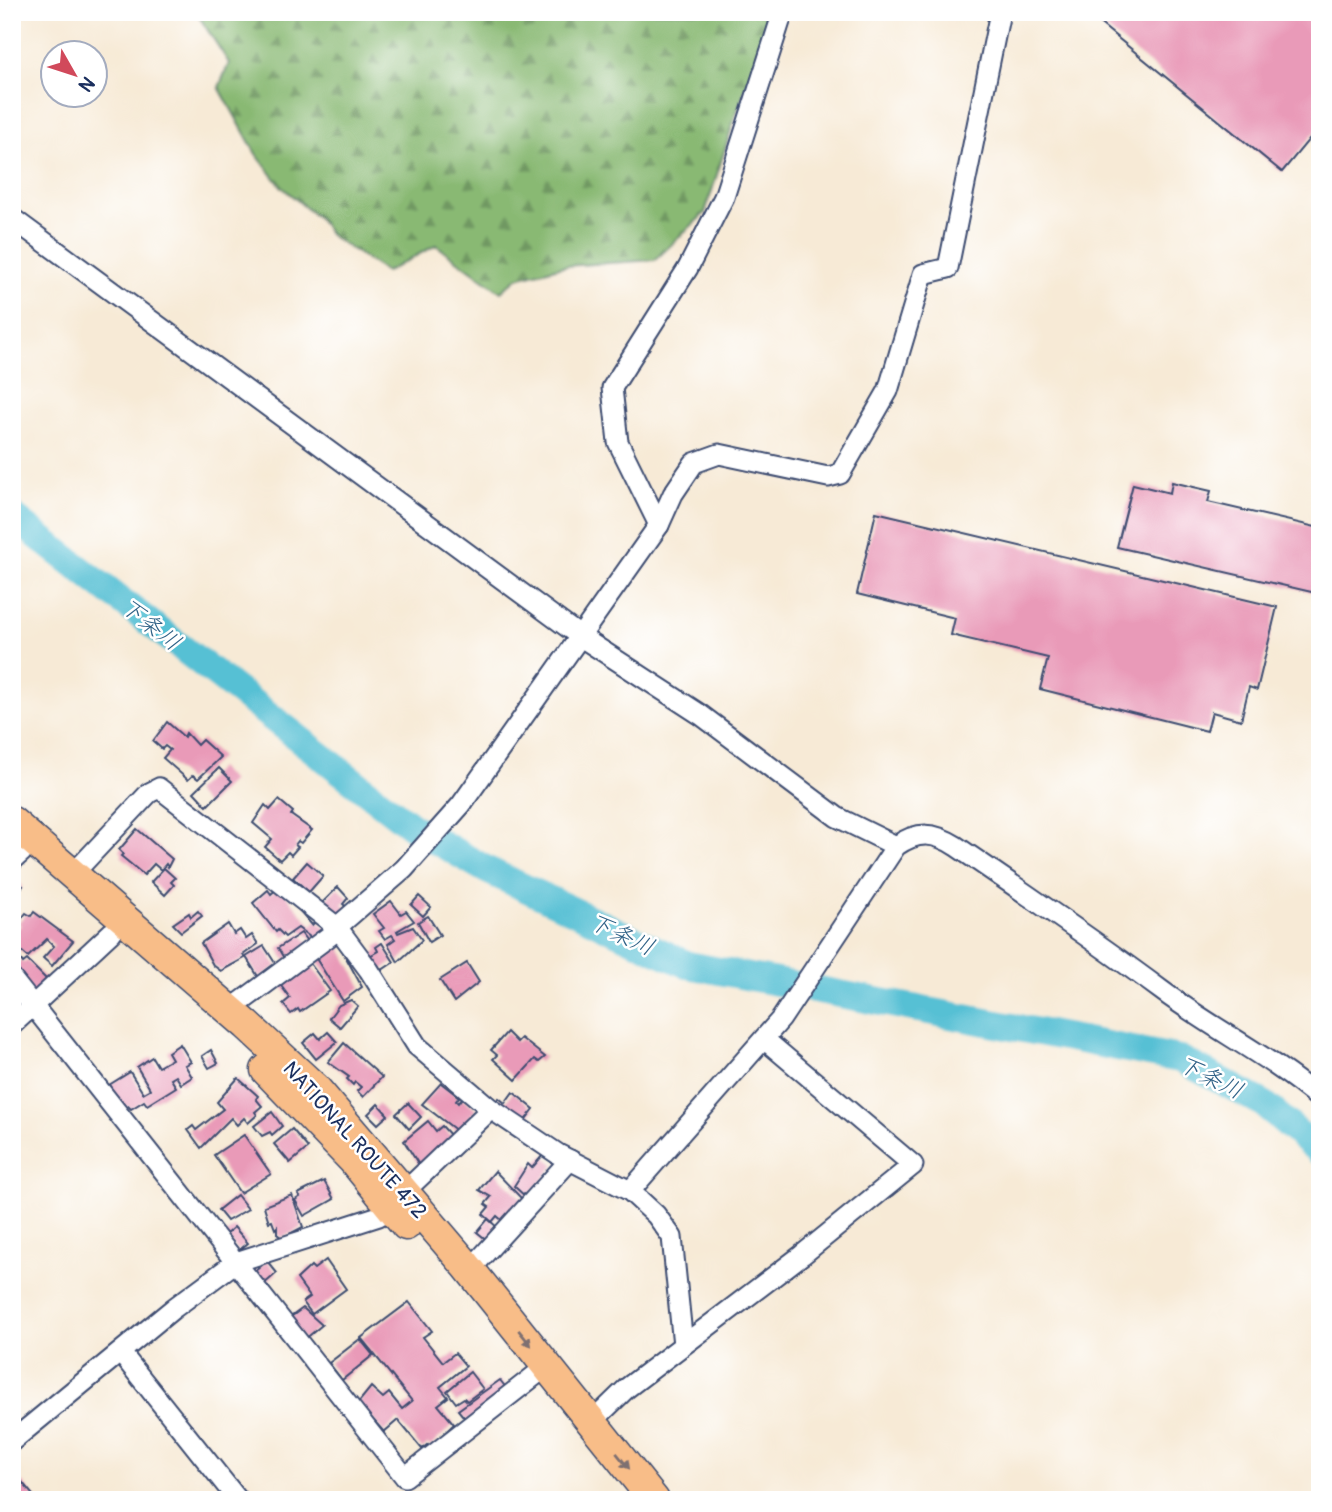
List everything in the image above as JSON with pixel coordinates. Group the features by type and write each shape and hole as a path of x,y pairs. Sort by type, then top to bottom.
{"highway":[{"name":"NATIONAL ROUTE 472","path":"12,822 230,1010 315,1088 397,1199 539,1372 592,1422 654,1500"},
{"name":"NATIONAL ROUTE 472","path":"15,852 112,932 235,1040 470,1270 628,1500"}],"street":[{"path":"659,525 618,442 611,388 688,268 724,197 783,12"},
{"path":"230,1010 338,928 404,869 461,805 659,525 673,494 694,463 719,454 828,477 840,474 888,391 923,274 948,268 1000,12"},
{"path":"12,218 580,637 701,715 837,817 896,846"},
{"path":"72,875 149,793 159,788 338,928 417,1046 491,1109 570,1160 630,1191 656,1215 672,1237 683,1345"},
{"path":"630,1191 781,1019 896,846 912,835 941,837 1126,961 1172,997 1285,1070 1320,1099"},
{"path":"12,1026 112,932"},
{"path":"12,979 405,1477 539,1372"},
{"path":"592,1422 627,1388 913,1165 764,1039"},
{"path":"12,1441 174,1308 236,1262 379,1216 491,1109"},
{"path":"470,1270 570,1160"},
{"path":"121,1353 238,1500"}],"green space":[{"path":"196,12 774,12 735,117 705,213 655,260 563,266 517,278 501,292 436,245 386,272 331,236 319,219 282,187 256,154 219,87 229,63"}],"building":[{"path":"1086,12 1320,12 1320,126 1282,172"},
{"path":"1172,482 1211,491 1208,502 1320,528 1320,594 1117,547 1133,484 1170,493"},
{"path":"876,512 1277,607 1257,690 1249,687 1241,720 1212,712 1207,731 1040,689 1048,658 951,635 955,618 857,594"},
{"path":"167,722 184,737 186,733 197,745 202,740 221,757 198,779 193,775 188,780 163,758 170,750 165,746 162,749 153,741"},
{"path":"219,768 232,781 207,806 194,792"},
{"path":"279,800 293,812 291,815 312,830 301,843 298,841 295,845 298,847 291,855 288,852 280,860 265,847 272,839 253,823 265,805 270,810"},
{"path":"137,829 172,859 168,867 166,864 161,870 154,864 144,875 121,856 123,854 119,850"},
{"path":"307,862 323,876 309,892 293,878"},
{"path":"164,868 175,878 171,882 174,885 165,895 151,882"},
{"path":"12,878 23,886 12,898"},
{"path":"279,887 312,925 317,920 327,929 314,940 298,928 285,937 278,930 276,932 253,903 268,890 271,894"},
{"path":"338,887 348,898 343,904 348,909 339,919 321,904"},
{"path":"419,896 431,907 423,916 411,905"},
{"path":"391,901 401,914 406,911 414,921 397,931 398,933 413,927 422,940 398,962 388,944 395,939 392,935 385,939 379,931 384,928 373,914"},
{"path":"198,911 202,916 181,932 173,924 189,913 191,917"},
{"path":"34,912 73,941 52,966 43,958 54,946 47,939 28,957 12,943 12,935 21,925 18,923 26,913 31,916"},
{"path":"428,916 440,935 429,942 418,922"},
{"path":"228,924 234,934 240,930 246,939 252,935 258,944 243,955 245,958 221,971 213,965 201,943"},
{"path":"301,933 309,944 285,960 278,948"},
{"path":"337,941 362,987 343,1001 315,957"},
{"path":"382,943 394,962 376,974 366,958 378,951 376,947"},
{"path":"264,946 277,966 259,978 246,957"},
{"path":"21,960 23,963 27,960 49,982 33,995 12,969"},
{"path":"309,962 330,991 300,1012 298,1009 291,1014 283,1004 290,998 279,983"},
{"path":"467,963 479,982 454,1002 440,980"},
{"path":"351,1000 358,1006 340,1027 329,1018 339,1005"},
{"path":"328,1032 337,1042 316,1059 303,1043 315,1033 320,1039"},
{"path":"507,1032 517,1042 521,1038 545,1057 539,1062 535,1059 516,1080 493,1059 497,1055 491,1050"},
{"path":"344,1043 382,1077 363,1097 357,1091 361,1087 355,1082 353,1085 347,1079 349,1077 328,1062"},
{"path":"180,1044 191,1062 185,1065 192,1077 181,1084 176,1076 171,1079 176,1087 147,1105 144,1101 131,1109 128,1106 124,1109 109,1085 130,1072 143,1093 150,1089 137,1067 152,1057 158,1067 172,1059 168,1052"},
{"path":"211,1050 218,1063 209,1068 202,1056"},
{"path":"238,1078 258,1096 256,1099 262,1106 248,1123 244,1118 237,1125 231,1118 201,1148 188,1130 193,1126 196,1130 223,1109 217,1102"},
{"path":"441,1083 459,1097 456,1101 458,1103 462,1098 477,1109 457,1131 422,1104"},
{"path":"513,1092 534,1109 522,1124 495,1104 499,1098 505,1103"},
{"path":"408,1103 421,1117 409,1129 396,1114"},
{"path":"378,1104 388,1115 378,1124 368,1114"},
{"path":"272,1112 282,1126 272,1135 270,1132 262,1136 254,1126"},
{"path":"428,1121 436,1131 442,1126 452,1137 419,1165 404,1141"},
{"path":"292,1129 308,1148 290,1163 274,1144"},
{"path":"244,1135 271,1174 240,1193 214,1155"},
{"path":"543,1155 555,1165 527,1198 514,1186 528,1164 532,1168"},
{"path":"495,1171 523,1200 504,1222 497,1216 492,1222 483,1214 489,1207 485,1204 491,1197 479,1190"},
{"path":"324,1181 334,1199 304,1216 295,1200 300,1197 298,1194"},
{"path":"237,1195 248,1209 227,1221 218,1210"},
{"path":"292,1195 303,1227 282,1238 277,1234 277,1227 275,1229 272,1221 269,1222 264,1206"},
{"path":"488,1219 498,1228 488,1241 477,1232"},
{"path":"234,1227 248,1243 238,1251 225,1235"},
{"path":"326,1260 346,1289 312,1314 303,1302 310,1297 297,1279 311,1266 314,1269"},
{"path":"267,1261 277,1273 264,1284 254,1272"},
{"path":"409,1302 432,1331 423,1337 443,1362 455,1353 466,1366 440,1387 448,1397 438,1405 454,1424 430,1447 428,1444 422,1449 398,1420 384,1432 358,1403 371,1387 383,1398 389,1393 402,1409 412,1401 361,1338"},
{"path":"303,1308 322,1325 304,1340 288,1319"},
{"path":"360,1339 373,1355 342,1380 329,1363"},
{"path":"470,1372 483,1389 467,1401 464,1398 456,1403 447,1391"},
{"path":"500,1380 507,1389 467,1421 458,1410"},
{"path":"22,1482 37,1500 12,1500 12,1491"}],"waterway":[{"name":"下条川","path":"12,516 414,828 487,870 688,965 1180,1059 1264,1104 1320,1152"}]}
